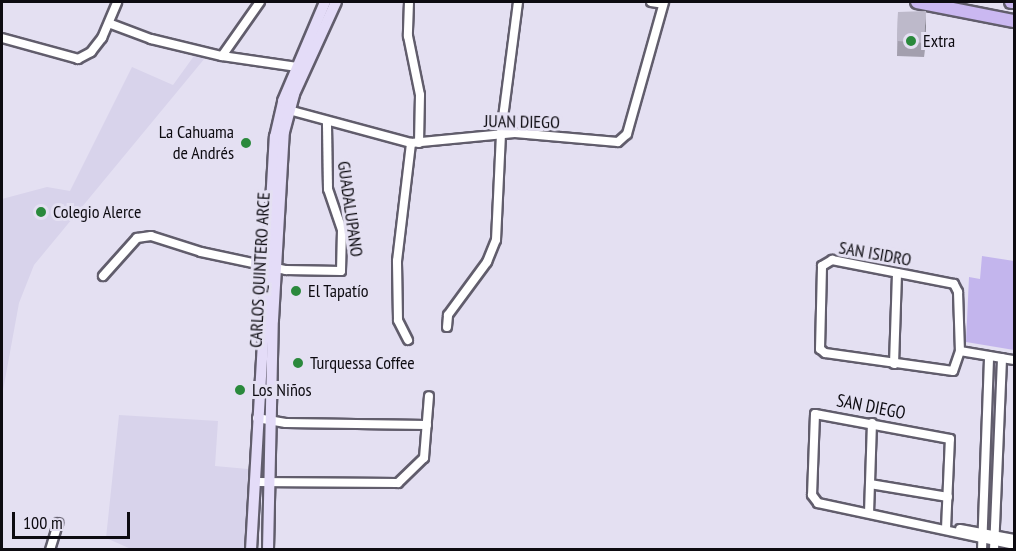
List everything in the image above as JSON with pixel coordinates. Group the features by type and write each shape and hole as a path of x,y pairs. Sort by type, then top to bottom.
{"main road":[{"name":"CARLOS QUINTERO ARCE","path":"251,549 256,482 257,418 284,109 297,67 325,2"},
{"name":"CARLOS QUINTERO ARCE","path":"284,109 336,2"},
{"path":"919,2 1014,21"},
{"name":"CARLOS QUINTERO ARCE","path":"268,549 272,422 271,267"}],"street":[{"path":"2,38 78,59 91,52 111,24 117,2"},
{"path":"222,56 260,2"},
{"path":"408,340 398,320 397,261 420,95 408,36 409,2"},
{"path":"447,327 450,312 487,262 496,240 501,133 518,2"},
{"path":"651,2 663,3"},
{"name":"JUAN DIEGO","path":"284,109 415,143 501,133 622,141 663,3"},
{"path":"111,24 141,36 222,56 297,67"},
{"name":"GUADALUPANO","path":"271,267 327,273 342,268 342,230 328,189 327,122"},
{"path":"103,276 137,238 145,236 271,267"},
{"name":"SAN ISIDRO","path":"825,261 954,284 958,292 960,351 956,367 949,373 825,353 819,343 825,261"},
{"path":"894,364 897,273"},
{"path":"960,351 1014,360"},
{"path":"982,549 989,356"},
{"path":"995,542 1002,358"},
{"path":"256,482 398,483 423,458 429,396"},
{"path":"987,399 1001,400"},
{"name":"SAN DIEGO","path":"946,526 950,439 819,412 813,417 814,500 869,513 946,526 983,536 995,542 1014,542"},
{"path":"257,418 286,423 427,425"},
{"path":"869,513 872,423"},
{"path":"870,484 948,497"},
{"path":"50,549 58,523"}],"shaded area":[{"name":"Colegio Alerce","path":"194,56 205,58 34,265 19,303 2,396 2,199 47,187 70,191 132,67 173,85"},
{"path":"982,256 1014,261 1014,350 966,342 969,277 980,279"},
{"path":"119,415 218,421 215,466 248,469 246,549 131,549 106,538"}],"building":[{"path":"926,11 924,43 897,41 898,12"}],"place":[{"name":"Extra","path":"911,41"},
{"name":"La Cahuama de Andrés","path":"246,143"},
{"name":"Colegio Alerce","path":"41,212"},
{"name":"El Tapatío","path":"296,291"},
{"name":"Turquessa Coffee","path":"298,363"},
{"name":"Los Niños","path":"240,390"}]}
